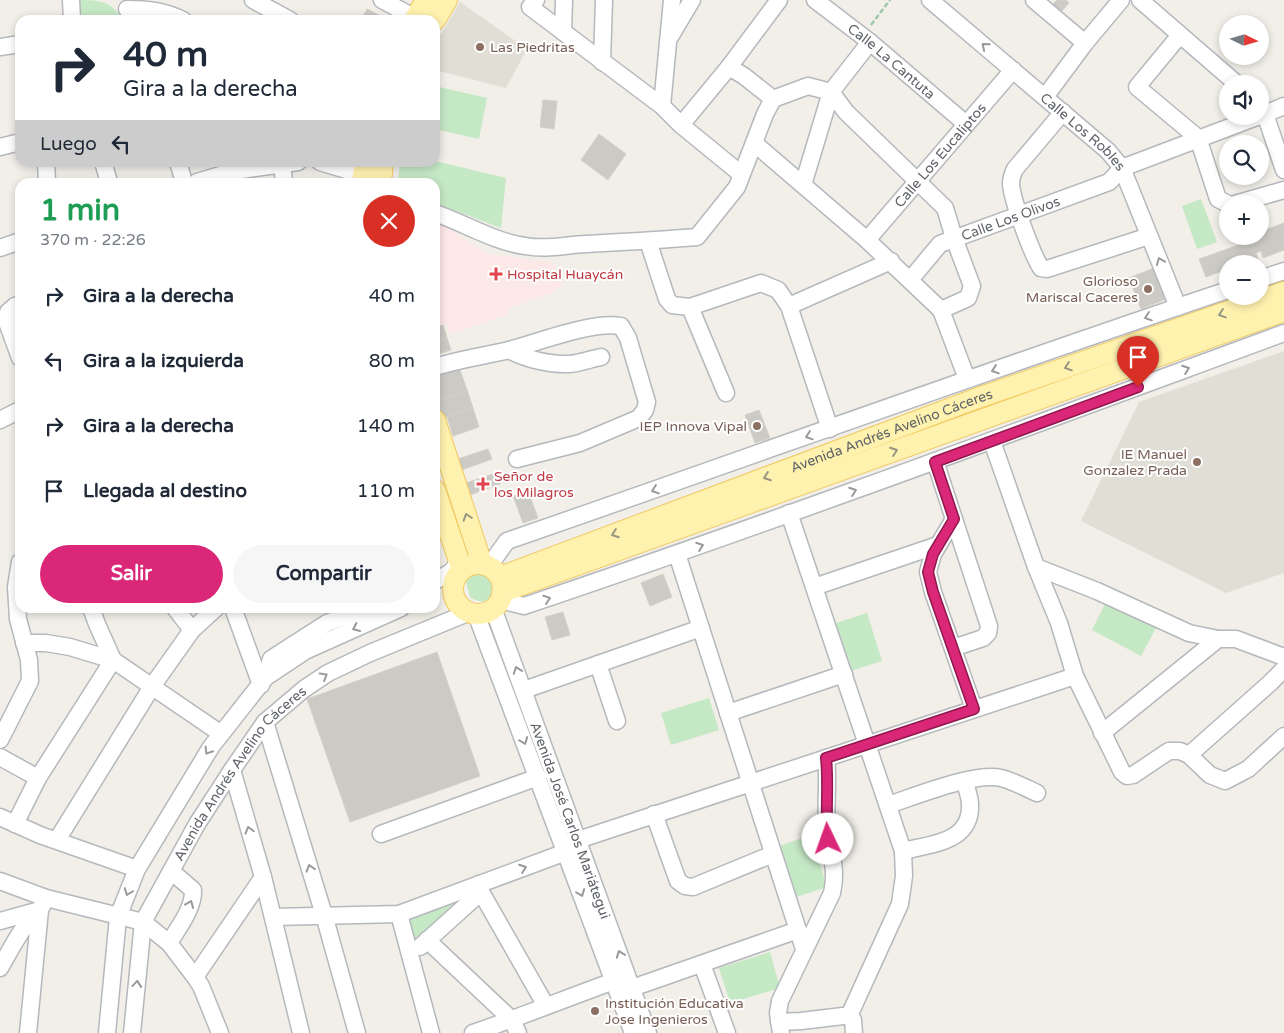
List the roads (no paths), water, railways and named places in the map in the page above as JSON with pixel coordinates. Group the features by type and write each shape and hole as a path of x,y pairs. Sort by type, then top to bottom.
{"main road":[{"path":"418,15 426,0"},
{"path":"438,15 447,0"},
{"name":"Avenida Andrés Avelino Cáceres","path":"489,592 975,399 1284,292"},
{"name":"Avenida Andrés Avelino Cáceres","path":"489,592 1284,311"},
{"name":"Avenida José Carlos Mariátegui","path":"440,436 489,592"},
{"path":"440,515 455,599 459,605 489,592 474,564 452,574"}],"street":[{"path":"71,0 72,15"},
{"path":"254,0 273,10"},
{"path":"382,0 409,15"},
{"path":"536,0 530,7 662,106 680,125 741,174"},
{"path":"563,32 564,0"},
{"path":"602,62 604,0"},
{"path":"662,106 672,0"},
{"path":"668,42 692,0"},
{"path":"680,125 729,67 779,0"},
{"name":"Calle La Cantuta","path":"815,0 866,39 966,124"},
{"name":"Calle Los Robles","path":"930,0 1108,151 1122,168 1178,307"},
{"path":"1034,0 1085,43"},
{"path":"1045,97 1085,43 1122,0"},
{"path":"1140,0 1227,75"},
{"path":"125,10 151,4 173,15"},
{"path":"1180,35 1138,87 1198,138 1221,195"},
{"path":"803,185 831,92 866,39"},
{"path":"0,47 15,45"},
{"path":"729,67 744,76 773,99"},
{"name":"Calle Los Eucaliptos","path":"867,240 1013,70"},
{"path":"440,215 523,246 545,248 697,237 737,187 765,114 773,99 808,86 831,92 846,112 945,208 972,286 968,298 941,310"},
{"name":"Calle Los Olivos","path":"1269,111 1284,106"},
{"path":"1062,112 1015,169 1011,178 1011,187 1020,215 1037,262 1041,268 1047,269 1149,236"},
{"name":"Calle Los Olivos","path":"910,280 940,244 1109,182 1122,168 1231,125"},
{"path":"1266,125 1284,170"},
{"path":"0,147 15,143"},
{"path":"754,143 867,240 941,310 967,380"},
{"path":"219,178 234,171 251,167"},
{"path":"340,167 363,173"},
{"path":"1266,195 1284,190"},
{"path":"648,241 667,299 672,305 690,307 761,283 778,290 789,306 830,429"},
{"path":"0,248 15,243"},
{"path":"789,306 891,262"},
{"path":"1269,276 1284,271"},
{"name":"Avenida Andrés Avelino Cáceres","path":"132,1033 143,922 197,824 265,722 304,689 328,673 489,592 507,541 1219,293"},
{"path":"15,306 8,312 7,322 15,344"},
{"path":"690,307 726,393"},
{"path":"440,366 458,360 509,350 591,328 610,324 621,326 628,338 647,402 646,410 639,418 580,443 516,459"},
{"path":"489,592 524,606 677,554 935,462 1284,332"},
{"path":"509,350 522,357 570,364 601,356"},
{"path":"0,420 15,412"},
{"path":"992,441 1036,567 1059,623 1075,676 1122,772 1127,776 1133,775 1169,750 1180,751 1189,755 1210,775 1225,781 1248,769 1284,736"},
{"path":"935,462 988,626 988,633 983,638 953,648"},
{"path":"789,513 903,851 904,876 900,904 849,1016"},
{"path":"954,519 933,554 928,572 933,592 974,709"},
{"path":"814,587 938,545"},
{"path":"677,554 804,949"},
{"path":"1036,567 1097,591 1189,633 1218,639 1236,639 1247,642 1260,650 1284,657"},
{"path":"440,587 452,574"},
{"name":"Avenida José Carlos Mariátegui","path":"489,592 648,1033"},
{"name":"Avenida José Carlos Mariátegui","path":"489,592 538,777 633,1033"},
{"path":"0,740 30,682 30,660 18,613"},
{"path":"93,613 113,660"},
{"path":"179,613 192,630"},
{"path":"57,840 153,686 192,630 211,613"},
{"path":"235,613 263,681"},
{"path":"243,613 263,681"},
{"path":"263,681 271,659 327,623 353,613"},
{"path":"107,1033 118,917 137,869 220,733 263,681 304,651 390,613"},
{"path":"524,690 701,628"},
{"path":"1102,733 1218,639"},
{"path":"24,643 46,643 70,647 113,660 220,733"},
{"path":"113,660 38,778 7,821 137,869"},
{"path":"598,664 618,721"},
{"path":"1189,755 1270,684 1284,669"},
{"path":"728,713 844,674"},
{"path":"273,917 399,914 480,888 566,852 578,840 1075,676"},
{"path":"265,722 324,915 357,1033"},
{"path":"0,757 38,778"},
{"path":"826,758 828,774 827,827 835,868 832,893 780,1001 778,1013 780,1027 801,1021 849,1016 853,1020 854,1033"},
{"path":"232,770 263,877 301,1033"},
{"path":"381,834 538,777"},
{"path":"888,805 965,781 986,777 1002,778 1037,793"},
{"path":"903,851 946,840 956,836 963,830 968,819 970,805 965,781"},
{"path":"654,814 678,881 685,886 693,887 774,854"},
{"path":"171,871 193,890 193,896 174,949"},
{"path":"195,977 263,877"},
{"path":"0,881 43,904 143,922 174,949 195,977 201,986 214,1025 220,1033"},
{"path":"410,956 480,888"},
{"path":"480,888 546,1006"},
{"path":"1,920 43,904"},
{"path":"0,968 34,914 43,904"},
{"path":"28,1033 43,904"},
{"path":"399,914 431,1033"},
{"path":"632,988 798,930"},
{"path":"427,940 515,1026"},
{"path":"174,949 210,955"},
{"path":"702,964 727,1033"},
{"path":"473,1033 515,1026 546,1006 614,981"}],"place":[{"name":"Las Piedritas","path":"480,47"},
{"name":"Hospital Huaycán","path":"496,274"},
{"name":"Glorioso Mariscal Caceres","path":"1148,289"},
{"name":"IEP Innova Vipal","path":"757,426"},
{"name":"IE Manuel Gonzalez Prada","path":"1197,462"},
{"name":"Señor de los Milagros","path":"483,484"},
{"name":"Institución Educativa Jose Ingenieros","path":"595,1011"}]}
